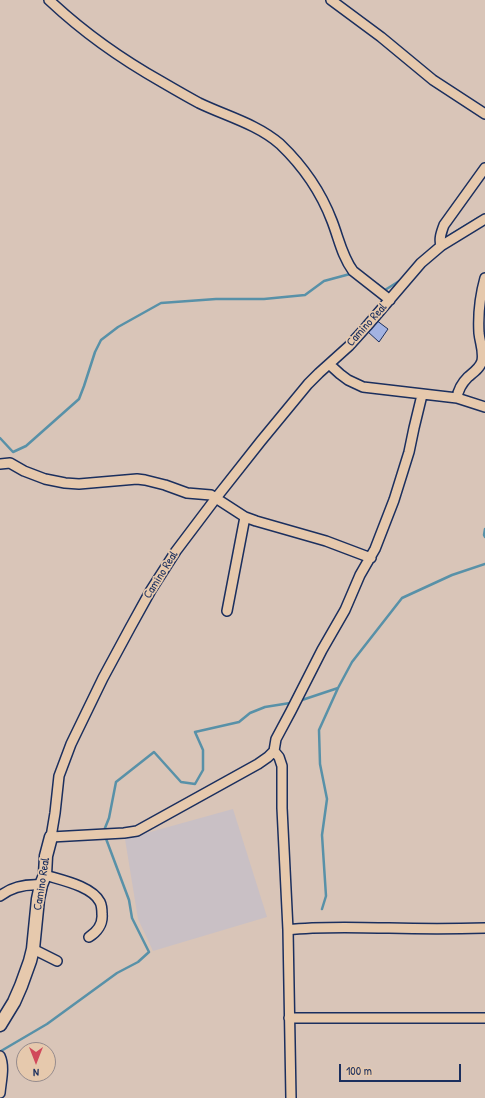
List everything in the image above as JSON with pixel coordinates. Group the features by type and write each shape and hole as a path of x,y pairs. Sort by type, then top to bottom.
{"street":[{"path":"49,0 93,38 136,67 199,103 248,124 278,143 308,175 324,201 349,265 354,271 390,300"},
{"path":"331,0 381,37 433,80 485,114"},
{"path":"442,246 440,242 440,235 444,226 485,168"},
{"name":"Camino Real","path":"0,1025 22,986 33,949 38,899 43,880 46,856 55,813 59,776 80,724 103,678 151,590 176,552 216,498 308,384 349,346 421,263 442,246 485,219"},
{"path":"457,398 464,381 478,368 482,360 483,353 480,338 479,313 480,299 485,278"},
{"path":"329,364 348,380 363,387 457,398 485,408"},
{"path":"50,837 136,831 258,764 274,751 276,739 292,711 322,650 345,610 360,575 375,549 394,500 410,452 422,395"},
{"path":"0,464 10,464 33,475 54,481 79,484 125,480 145,480 166,485 182,492 211,495 245,517 326,541 371,558"},
{"path":"227,611 245,517"},
{"path":"274,751 280,757 282,766 282,808 288,930 291,1098"},
{"path":"0,896 12,888 34,884 43,880 85,889 97,898 102,908 100,926 94,934 89,937"},
{"path":"288,930 339,927 434,929 485,928"},
{"path":"33,949 57,961"},
{"path":"289,1018 485,1018"},
{"path":"0,1056 2,1067 0,1093"}],"shaded area":[{"path":"233,809 267,917 153,951 138,919 125,839"}],"building":[{"path":"376,320 388,329 379,342 367,331"}],"waterway":[{"path":"450,235 482,217"},
{"path":"0,438 13,452 26,446 79,399 95,352 101,340 118,327 161,303 216,299 264,299 305,295 324,281 350,274"},
{"path":"377,284 385,290 404,278"},
{"path":"485,529 485,537"},
{"path":"299,701 338,688 352,662 402,598 452,575 485,564"},
{"path":"322,909 326,896 322,835 327,799 320,764 319,730 338,688"},
{"path":"105,828 109,818 116,782 154,752 181,782 195,784 203,770 203,750 195,732 239,722 250,713 265,707 290,703"},
{"path":"1,1051 47,1024 117,973 138,962 149,952 132,918 129,900 105,836"}]}
